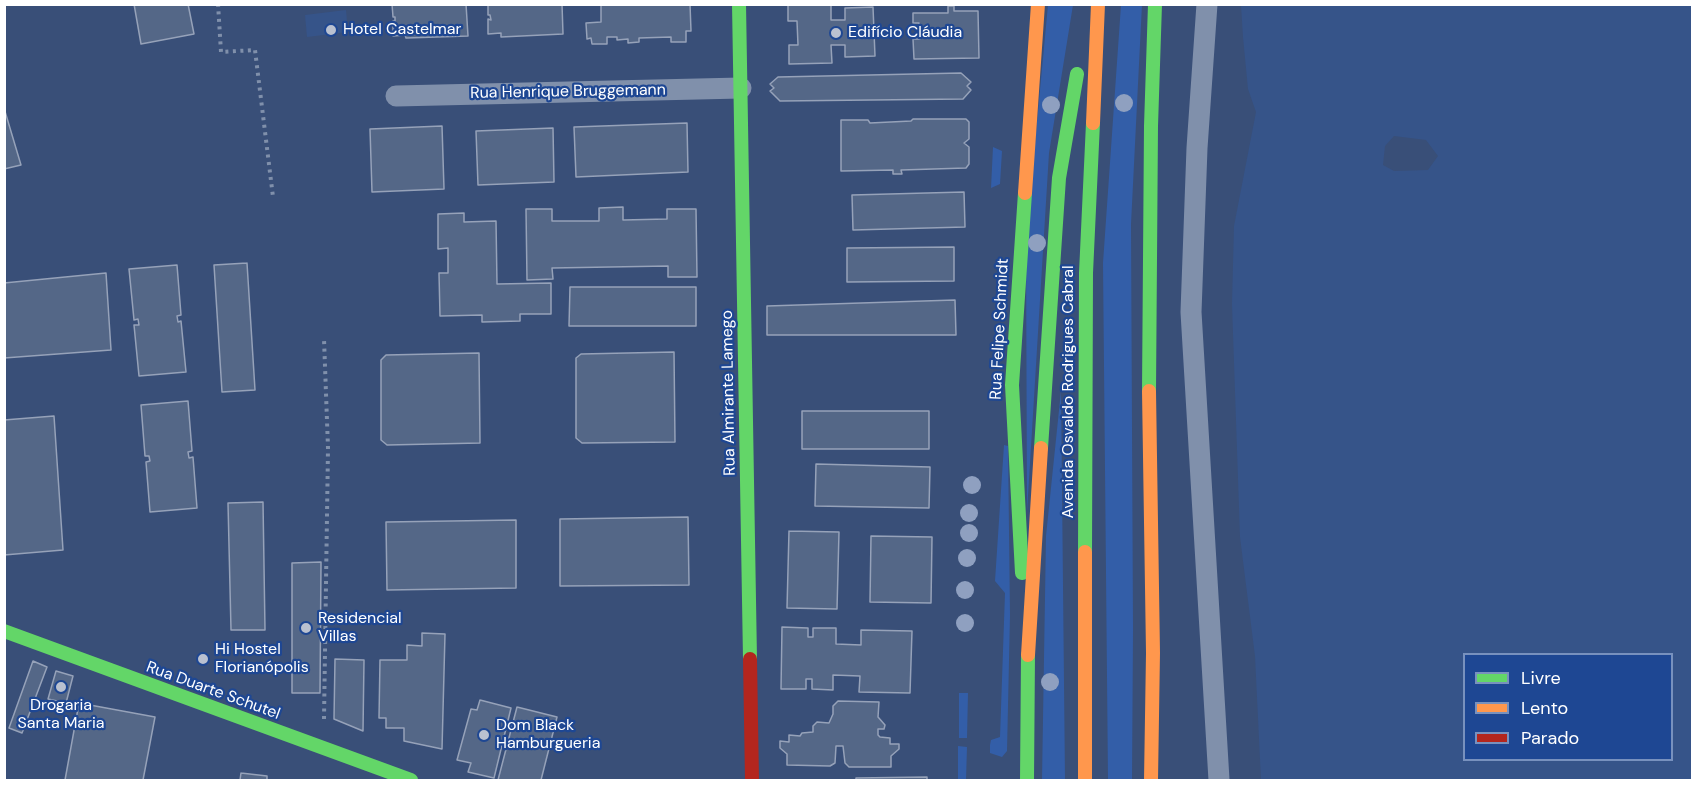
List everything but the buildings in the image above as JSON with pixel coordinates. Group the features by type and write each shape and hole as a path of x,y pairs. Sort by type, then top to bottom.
{"main road":[{"name":"Rua Almirante Lamego","path":"739,4 752,780"},
{"name":"Rua Felipe Schmidt","path":"1028,655 1012,385 1038,4"},
{"path":"1083,39 1089,4"},
{"name":"Avenida Osvaldo Rodrigues Cabral","path":"1085,780 1086,273 1098,4"},
{"path":"1151,780 1153,653 1149,422 1151,149 1155,4"},
{"path":"1027,780 1028,655 1059,178 1079,62"},
{"name":"Rua Duarte Schutel","path":"4,631 411,780"}],"street":[{"path":"1207,4 1197,148 1191,312 1219,780"},
{"name":"Rua Henrique Bruggemann","path":"396,96 741,88"}],"path":[{"path":"218,4 221,52 255,50 273,197"},
{"path":"324,339 328,448 324,750"}],"shaded area":[{"path":"1142,4 1131,224 1132,780 1108,780 1103,263 1121,5"},
{"path":"1048,5 1073,5 1049,153 1027,512 1026,239"},
{"path":"1241,5 1692,5 1692,780 1261,780 1255,656 1240,537 1232,304 1234,226 1256,112 1248,89","holes":["1394,136 1426,140 1438,156 1428,170 1394,171 1383,165 1385,146"]},
{"path":"346,10 348,32 307,37 305,15"},
{"path":"993,147 1002,151 1000,184 991,188"},
{"path":"1061,391 1065,780 1042,780 1046,536"},
{"path":"1004,445 1008,446 1010,615 1007,751 1002,757 990,753 990,745 991,740 1000,737 1005,593 995,581"},
{"path":"959,693 968,693 967,738 959,738"},
{"path":"958,746 967,747 966,780 958,780"}],"traffic: fast":[{"path":"739,4 750,659"},
{"path":"1149,391 1151,126 1155,4"},
{"path":"1041,448 1059,178 1077,74"},
{"path":"1085,552 1086,273 1093,123"},
{"path":"1022,573 1012,385 1025,193"},
{"path":"4,631 411,780"},
{"path":"1027,780 1028,655"}],"traffic: slow":[{"path":"1025,193 1038,4"},
{"path":"1093,123 1098,4"},
{"path":"1149,391 1153,653 1151,780"},
{"path":"1028,655 1041,448"},
{"path":"1085,552 1085,780"}],"traffic: jam":[{"path":"750,659 752,780"}],"place":[{"name":"Hotel Castelmar","path":"331,30"},
{"name":"Edifício Cláudia","path":"836,33"},
{"name":"Residencial Villas","path":"306,628"},
{"name":"Hi Hostel Florianópolis","path":"203,659"},
{"name":"Drogaria Santa Maria","path":"61,687"},
{"name":"Dom Black Hamburgueria","path":"484,735"}]}
